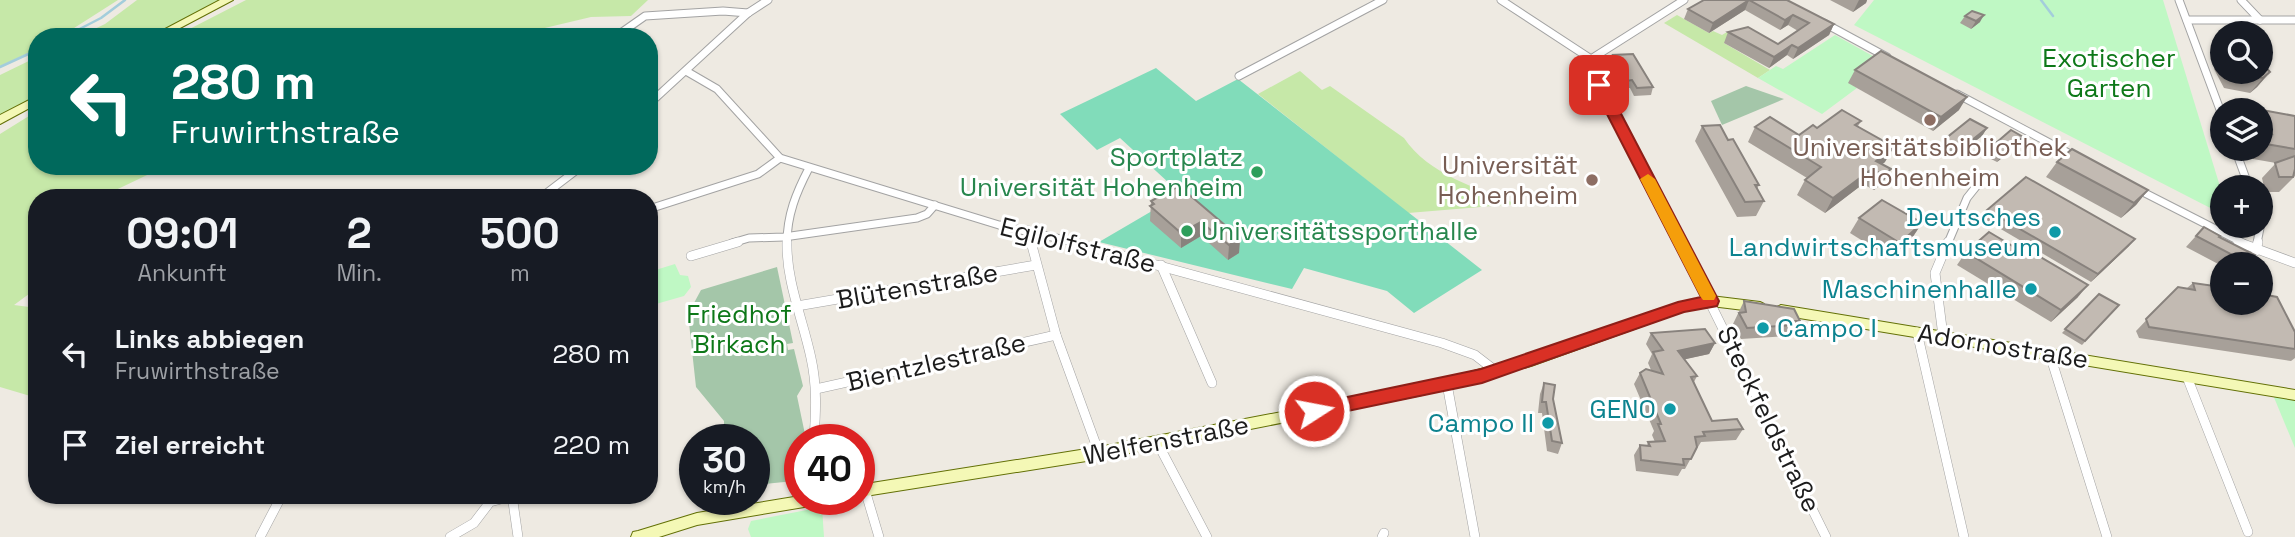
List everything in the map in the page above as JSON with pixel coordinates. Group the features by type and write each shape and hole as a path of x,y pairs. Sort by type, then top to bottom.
{"street":[{"path":"173,28 228,0"},
{"path":"658,96 748,13 768,0"},
{"path":"1239,76 1383,0"},
{"path":"1501,0 1591,59 1685,0"},
{"path":"2179,0 2216,98"},
{"path":"2241,0 2260,20"},
{"path":"628,28 645,16 723,11 748,13"},
{"path":"1814,18 1900,64"},
{"path":"2187,20 2295,20"},
{"name":"Steckfeldstraße","path":"1591,59 1589,65 1714,306 1826,537"},
{"name":"Egilolfstraße","path":"686,71 717,89 780,158 999,225 1161,265 1478,356 1497,372"},
{"path":"1946,88 2079,158"},
{"path":"0,120 28,104"},
{"path":"658,206 758,174 780,158"},
{"path":"809,168 800,182 784,237 816,389 815,424"},
{"path":"552,189 570,175"},
{"path":"1943,336 1935,273 1967,198 1979,183"},
{"path":"2127,184 2256,251 2295,263"},
{"path":"691,256 750,238 784,237 917,218 927,214 935,205"},
{"path":"1028,230 1056,335 1100,453"},
{"path":"2256,251 2258,238"},
{"name":"Blütenstraße","path":"797,306 1036,265"},
{"path":"1161,265 1212,383"},
{"name":"Welfenstraße","path":"875,488 1100,453 1447,384 1497,372 1683,306 1714,306"},
{"name":"Adornostraße","path":"1714,306 1917,332 2295,395"},
{"path":"1917,332 1964,537"},
{"name":"Bientzlestraße","path":"816,389 1056,335"},
{"path":"2050,355 2107,537"},
{"path":"2187,377 2248,531"},
{"path":"1447,384 1475,537"},
{"path":"1157,442 1207,537"},
{"path":"260,537 277,504"},
{"path":"450,537 474,523 488,504"},
{"path":"513,504 517,537"},
{"path":"639,537 697,519 784,504"},
{"path":"871,515 879,537"}],"green space":[{"path":"0,0 118,0 74,28 28,28 28,53 0,66"},
{"path":"137,0 221,0 167,28 97,28"},
{"path":"246,0 648,0 631,16 591,17 545,28 192,28"},
{"name":"Exotischer Garten","path":"1874,0 2163,0 2210,161 2216,175 2210,175 2210,208 1854,25"},
{"path":"1677,15 1709,33 1713,31 1722,35 1727,32 1734,36 1724,43 1770,70 1758,78 1664,23"},
{"path":"1835,35 1880,60 1849,83 1857,88 1822,114 1758,78 1776,66 1783,69"},
{"path":"28,61 28,101 0,118 0,75"},
{"name":"Sportplatz Universität Hohenheim","path":"1156,68 1196,101 1238,79 1482,270 1414,313 1387,291 1304,268 1292,289 1099,242 1181,194 1120,138 1097,150 1060,114"},
{"path":"1300,71 1322,90 1330,86 1404,138 1414,151 1440,171 1517,204 1408,213 1258,94"},
{"path":"1746,86 1784,99 1722,125 1711,101"},
{"path":"28,117 28,175 147,175 118,189 28,189 28,295 14,305 28,307 28,395 0,387 0,134"},
{"path":"675,264 680,275 688,276 691,287 684,296 658,303 658,269"},
{"name":"Friedhof Birkach","path":"777,267 793,343 787,344 788,350 794,349 803,386 797,396 803,424 784,424 784,482 770,483 770,424 724,424 696,387 688,314 701,290"},
{"path":"2273,395 2295,400 2295,448"},
{"path":"784,514 823,515 824,537 751,537 748,529 751,521"}],"building":[{"path":"1704,0 1749,0 1713,23 1688,9"},
{"path":"1749,0 1787,0 1834,24 1798,48 1792,45 1774,57 1728,32 1748,27 1778,44 1809,23 1793,15 1785,20"},
{"path":"1972,11 1984,15 1976,21 1965,16"},
{"path":"1881,51 1967,97 1941,117 1855,70"},
{"path":"1633,54 1653,87 1637,88 1632,80 1626,81 1613,55"},
{"path":"1842,110 1861,121 1855,125 1894,147 1876,161 1891,169 1883,175 1872,169 1833,198 1805,180 1821,167 1755,127 1770,117 1799,135 1813,125 1817,128"},
{"path":"2273,112 2295,116 2295,149 2273,145"},
{"path":"1970,119 1987,128 1961,149 1945,139"},
{"path":"1720,125 1728,140 1733,139 1759,185 1755,185 1764,201 1745,202 1702,126"},
{"path":"2011,130 2023,137 2002,155 1990,148"},
{"path":"2072,149 2148,190 2134,203 2057,162"},
{"path":"2295,156 2293,177 2279,177 2275,163"},
{"name":"Deutsches Landwirtschaftsmuseum","path":"2026,177 2135,239 2098,274 1987,210"},
{"path":"1179,186 1240,238 1229,245 1201,222 1181,233 1150,206 1154,204 1151,201"},
{"path":"1882,200 1922,223 1900,243 1859,218"},
{"path":"2204,227 2210,230 2210,238 2221,238 2249,252 2227,252 2196,236"},
{"path":"1989,232 2016,248 2020,245 2088,285 2061,310 1966,252"},
{"path":"2193,283 2210,285 2210,315 2273,315 2273,296 2277,297 2295,332 2295,349 2149,327 2146,319 2178,287 2195,290"},
{"path":"2099,294 2119,305 2085,341 2065,329"},
{"path":"1744,301 1794,309 1800,321 1792,321 1794,325 1747,328 1739,313 1746,312"},
{"name":"GENO","path":"1705,329 1715,343 1678,351 1697,376 1691,377 1712,421 1737,419 1743,429 1703,432 1705,436 1695,437 1697,447 1691,459 1683,459 1684,465 1641,460 1640,445 1650,446 1648,442 1665,441 1658,424 1661,424 1640,373 1646,369 1663,374 1653,352 1663,350 1651,333"},
{"path":"1544,383 1555,385 1553,399 1562,443 1552,441 1546,402 1542,402"}],"waterway":[{"path":"82,28 101,18 125,0"},
{"path":"2041,0 2053,16"},
{"path":"0,67 28,54"}],"slow traffic":[{"path":"1648,179 1708,296"}],"place":[{"name":"Universitätsbibliothek Hohenheim","path":"1930,120"},
{"name":"Sportplatz Universität Hohenheim","path":"1257,172"},
{"name":"Universität Hohenheim","path":"1592,180"},
{"name":"Universitätssporthalle","path":"1187,231"},
{"name":"Deutsches Landwirtschaftsmuseum","path":"2055,232"},
{"name":"Maschinenhalle","path":"2031,289"},
{"name":"Campo I","path":"1763,328"},
{"name":"GENO","path":"1670,409"},
{"name":"Campo II","path":"1548,423"}],"route":[{"path":"1314,411 1482,376 1683,306 1711,301 1599,85"}]}
